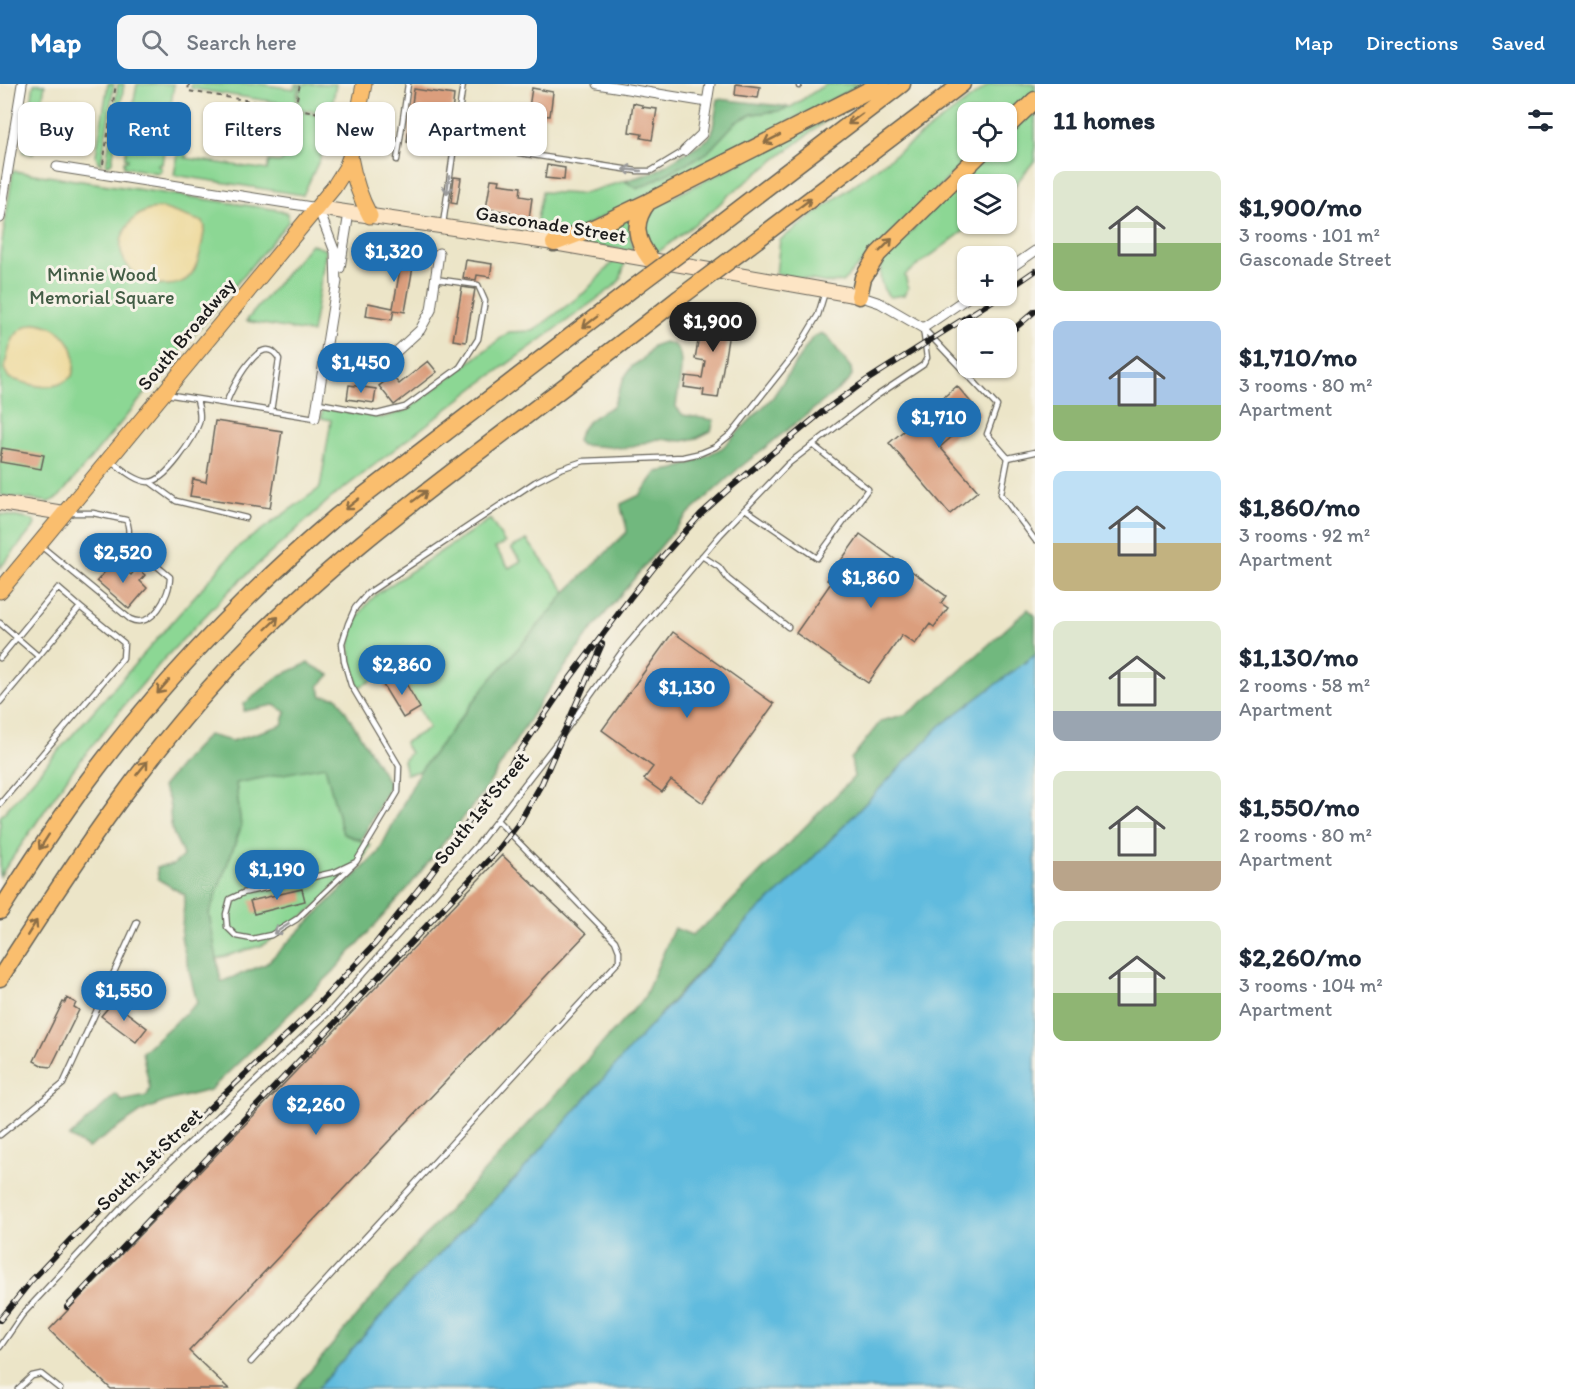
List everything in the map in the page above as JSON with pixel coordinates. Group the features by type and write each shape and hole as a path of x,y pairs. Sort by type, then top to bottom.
{"highway":[{"path":"554,243 591,230 880,84"},
{"path":"0,911 46,838 120,738 160,690 244,599 290,556 337,516 902,84"},
{"path":"0,978 67,873 133,779 254,640 314,584 393,517 962,84"},
{"path":"1017,117 1035,100"},
{"path":"858,296 863,278 878,254 972,162"},
{"path":"648,202 640,216 637,230 640,246 651,260"}],"main road":[{"name":"South Broadway","path":"361,102 364,84"},
{"name":"South Broadway","path":"0,591 318,208 340,178 350,157"},
{"path":"350,157 359,196 370,216"}],"street":[{"path":"0,218 5,160 22,84"},
{"path":"597,84 707,102"},
{"path":"684,151 702,134 710,84"},
{"name":"Gasconade Street","path":"57,167 554,243 826,290 880,303 923,328"},
{"path":"318,208 335,252 336,287"},
{"path":"315,418 349,213"},
{"path":"1017,263 1035,251"},
{"path":"325,359 368,362 396,352 420,330 431,310 439,253"},
{"path":"923,328 957,305"},
{"path":"0,503 64,513"}],"lane":[{"path":"397,160 408,84"},
{"path":"460,102 463,84"},
{"path":"395,144 399,145"},
{"path":"538,156 637,171 651,171 684,151"},
{"path":"442,227 451,156"},
{"path":"317,402 377,414 405,407 460,367 478,339 485,301 478,285 435,279"},
{"path":"356,862 335,872 243,893 230,899 226,914 227,927 236,936 252,939 272,935 297,919 356,862 398,792 399,766 351,685 344,661 342,643 355,608 368,593 431,550 535,482 560,469 584,462 683,457 715,447 738,426 794,355 818,315 826,290"},
{"path":"923,328 998,406 987,434 1008,458"},
{"name":"South 1st Street","path":"0,1347 22,1315 126,1203 332,1010 479,843 558,741 623,650 745,509 788,464 875,397 923,365 927,358 923,328"},
{"path":"226,404 231,389 255,357 261,351 269,350 276,353 279,359 271,411"},
{"path":"164,394 315,418"},
{"path":"150,482 161,478 169,470 198,425 200,415 197,400"},
{"path":"745,509 817,558 868,489 813,445"},
{"path":"1008,458 1035,452"},
{"path":"1008,458 1000,494 1035,540"},
{"path":"109,460 141,480 150,482 176,501 246,518"},
{"path":"39,544 130,619 138,623 146,621 166,599 170,589 170,577 157,566 129,553 127,546 130,526 126,520 93,513 64,513"},
{"path":"702,556 719,567 729,579 788,627"},
{"path":"0,658 58,588 124,643 123,658 0,804"},
{"path":"0,702 80,607"},
{"path":"0,623 38,656"},
{"path":"250,1362 619,961 619,951 615,940 496,820"},
{"path":"0,1135 63,1084 137,922"},
{"path":"18,1389 32,1376 41,1374 60,1389"}],"path":[{"path":"103,164 116,84"},
{"path":"189,84 188,91 257,102"},
{"path":"296,102 300,84"}],"green space":[{"path":"34,84 45,84 42,102 31,102"},
{"path":"108,84 114,84 111,102 107,102 107,127 101,164 96,155"},
{"path":"118,84 124,84 121,102 115,102"},
{"path":"137,84 174,84 171,102 134,102"},
{"path":"191,84 260,84 294,89 295,84 299,84 296,102 275,102 191,88"},
{"path":"301,84 336,84 333,102 315,102 315,111 303,109 303,102 298,102"},
{"path":"826,84 862,84 573,232 556,237 534,235 542,192 580,194 625,181 638,189 707,153 736,122 752,114 779,111 791,107"},
{"path":"990,84 1035,84 1035,92 1017,110 1017,102 966,102"},
{"path":"718,99 791,107 779,111 752,114 736,122 707,153 638,189 625,181 654,172 708,139 712,133"},
{"path":"1035,107 1035,160 1017,182 1017,174 967,174 979,162 1017,162 1017,125"},
{"path":"957,109 957,162 965,162 842,282 828,283 776,274 780,240"},
{"path":"303,112 315,115 315,156 321,156 303,195 174,175 178,156 267,170 269,161 281,162 286,156 303,156"},
{"path":"831,117 657,253 647,242 644,231 653,207"},
{"path":"107,156 113,156 112,162 106,165"},
{"path":"125,156 163,156 162,164 158,164 161,170 157,173 124,167 124,161 128,159"},
{"name":"Minnie Wood Memorial Square","path":"13,171 279,210 287,213 289,221 59,497 49,502 0,495 0,255"},
{"path":"957,185 957,234 960,234 905,275 908,288 904,295 890,297 884,289 880,271 882,261"},
{"path":"631,213 630,233 633,251 577,243"},
{"path":"311,244 326,250 312,333 246,321"},
{"path":"613,262 625,263 620,280 612,288 477,386 330,499 230,590 164,659 122,708 69,775 0,876 0,817 239,546 320,488 331,420 321,418 323,408 382,418 407,410 509,332 533,331 585,292"},
{"path":"821,333 827,336 851,368 852,375 849,381 738,469 686,516 590,632 542,699 485,790 408,888 333,972 210,1090 167,1101 144,1110 88,1148 69,1137 116,1094 122,1101 147,1096 150,1088 142,1052 197,1003 181,937 185,895 158,879 157,867 173,865 183,856 173,832 170,804 162,787 185,759 208,735 232,741 282,725 286,712 274,705 244,711 244,704 279,676 308,663 330,675 319,686 322,696 337,697 390,785 361,840 343,834 325,766 236,783 241,827 209,914 221,982 266,964 378,853 420,771 491,679 566,592 627,532 621,504 640,495 657,472 692,463 722,448 773,397 812,338"},
{"path":"664,342 674,345 680,357 681,374 676,407 683,415 714,420 711,431 697,438 683,441 658,439 625,448 581,445 577,441 582,429 590,420 613,406 624,378 632,366 642,360 653,346"},
{"path":"0,514 33,520 35,524 0,568"},
{"path":"490,519 505,543 495,548 509,568 521,561 511,548 527,540 566,592 491,679 420,771 406,774 403,761 410,753 404,743 429,728 400,673 382,683 379,677 359,687 351,660 351,636 360,614 378,593"},
{"path":"1028,609 1035,616 1035,655 940,726 681,991 515,1179 416,1277 317,1389 295,1389 413,1249 644,998 674,928 692,935 722,911 854,777 851,759 881,721 907,714 943,686"},
{"path":"325,765 343,834 371,845 365,856 324,901 263,945 216,959 209,914 241,827 236,783"}],"sand":[{"path":"162,208 203,222 205,227 200,253 190,276 179,283 166,285 138,276 128,266 122,254 121,240 129,224 136,217 152,209"},
{"path":"36,323 46,325 62,334 72,348 74,366 72,376 65,382 50,386 25,383 9,378 4,369 12,340 16,334"}],"water":[{"path":"1035,655 1035,1389 317,1389 416,1277 515,1179 641,1036 755,913 783,889 940,726"}],"building":[{"path":"736,84 760,87 758,98 735,95"},
{"path":"532,88 553,92 550,116 547,116 547,102 530,102"},
{"path":"414,89 454,95 453,102 412,102"},
{"path":"633,103 657,109 652,140 641,138 642,134 629,132"},
{"path":"547,165 565,168 564,180 545,178"},
{"path":"454,177 461,178 457,204 451,203"},
{"path":"491,179 500,180 499,184 521,187 520,196 532,198 529,219 509,216 510,212 486,209"},
{"path":"377,245 404,250 403,259 414,261 405,312 394,310 392,320 366,316 368,303 393,308 401,264 374,259"},
{"path":"466,260 492,264 490,277 477,275 476,280 463,278"},
{"path":"462,287 475,289 466,342 453,340"},
{"path":"718,308 739,311 737,322 731,321 718,398 703,396 704,390 684,387 686,376 702,378 705,361 695,359 701,324 715,327"},
{"path":"428,361 437,372 394,405 379,386 392,376 399,384"},
{"path":"349,385 376,389 374,403 347,399"},
{"path":"957,386 980,413 940,447 978,491 950,514 889,443"},
{"path":"215,421 282,431 270,508 190,496 193,479 206,482"},
{"path":"2,448 44,455 41,469 0,462"},
{"path":"860,534 946,596 941,603 948,608 934,627 930,624 915,644 902,635 868,683 796,633 831,583 827,580"},
{"path":"114,561 131,575 137,568 145,575 140,581 147,588 129,609 97,581"},
{"path":"673,632 774,704 703,803 671,780 662,792 644,779 653,767 602,730"},
{"path":"401,675 420,708 403,718 383,685"},
{"path":"502,855 586,934 189,1351 229,1389 111,1389 49,1330"},
{"path":"302,889 305,901 254,914 250,901"},
{"path":"67,998 76,1003 74,1007 79,1010 51,1067 43,1066 34,1061"},
{"path":"113,1002 147,1028 136,1042 101,1016"}],"railway":[{"path":"1017,283 1035,271"},
{"path":"0,1320 31,1281 70,1240 310,1013 375,944 429,876 630,598 663,556 701,514 821,413 867,380 984,306"},
{"path":"1017,327 1035,311"},
{"path":"67,1307 499,849 519,823 542,783 602,644"}]}
